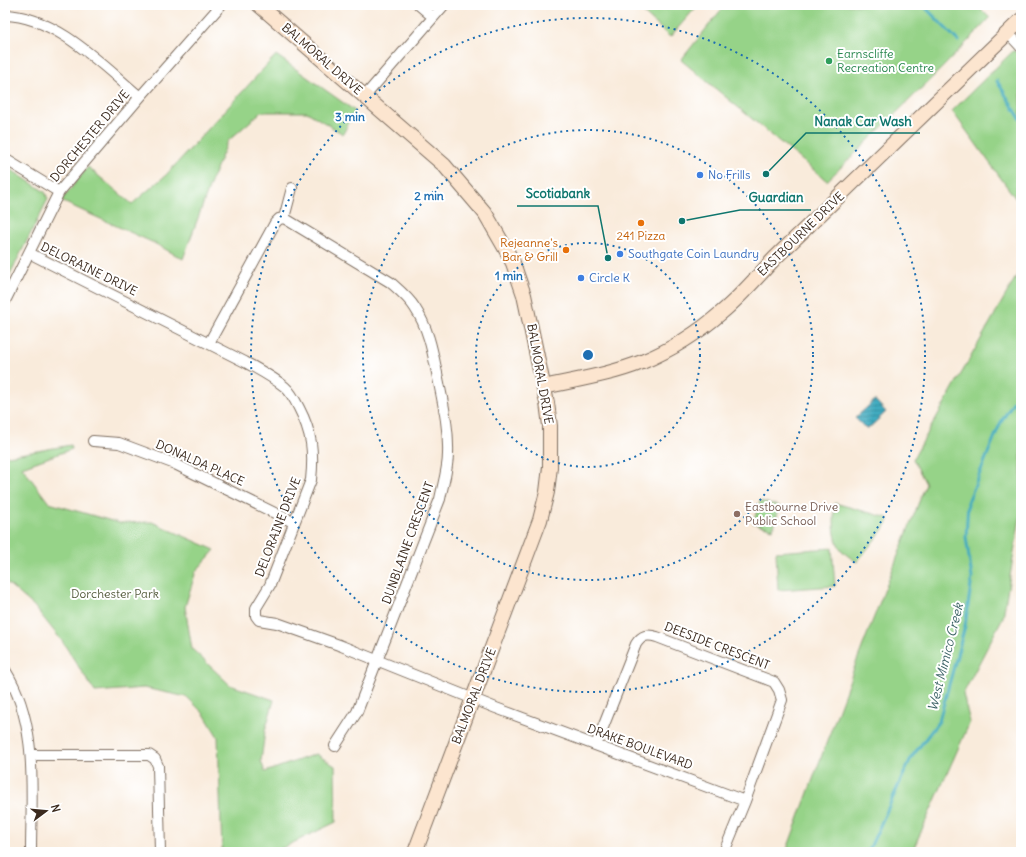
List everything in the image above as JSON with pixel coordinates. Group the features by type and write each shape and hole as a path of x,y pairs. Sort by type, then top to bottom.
{"street":[{"name":"DORCHESTER DRIVE","path":"5,301 59,192 221,5"},
{"name":"BALMORAL DRIVE","path":"259,5 444,165 485,213 513,263 524,294 547,403 550,433 550,467 547,492 540,520 415,852"},
{"path":"419,5 433,17"},
{"path":"366,96 444,5"},
{"path":"5,15 27,18 48,26 73,40 140,97"},
{"name":"EASTBOURNE DRIVE","path":"544,387 622,369 642,362 677,344 703,327 739,296 775,258 1021,20"},
{"path":"1008,33 1021,47"},
{"path":"5,158 59,192"},
{"path":"209,343 275,223 279,219 284,218 292,188"},
{"name":"DUNBLAINE CRESCENT","path":"284,218 390,282 415,308 426,328 445,413 448,437 448,456 445,480 440,499 357,712 336,746"},
{"name":"DELORAINE DRIVE","path":"29,253 209,343 269,376 286,388 295,400 304,418 312,440 313,462 311,480 293,522 270,585 256,608 256,616 259,620 277,623 377,660 473,699"},
{"name":"DONALDA PLACE","path":"93,441 119,443 175,464 293,522"},
{"name":"DEESIDE CRESCENT","path":"596,745 636,644 641,637 649,634 657,637 774,682 779,690 782,700 745,801"},
{"path":"5,670 13,682 21,702 31,755 31,852"},
{"name":"DRAKE BOULEVARD","path":"473,699 745,801"},
{"path":"31,755 149,755 155,759 158,766 160,852"},
{"path":"724,852 745,801"}],"green space":[{"path":"635,5 698,5 670,37"},
{"path":"725,5 976,5 990,18 944,66 827,181 681,60"},
{"path":"1014,50 1021,58 1021,206 952,111"},
{"path":"276,55 355,111 343,134 307,112 261,112 228,141 214,174 183,259 154,243 61,201 88,167 132,204 166,175"},
{"path":"7,167 45,192 48,199 5,284 5,174"},
{"path":"1021,268 1021,512 1003,617 963,694 970,722 912,852 786,852 856,663 926,484 913,459"},
{"name":"Dorchester Park","path":"71,445 72,449 22,467 49,503 119,523 152,522 215,550 196,571 185,607 192,649 230,685 274,700 265,731 261,761 265,772 316,754 335,766 336,822 274,852 222,852 218,737 204,714 187,697 144,688 95,692 62,641 34,606 5,581 5,454 8,456"},
{"path":"760,501 780,506 773,529 753,523"},
{"path":"835,503 888,518 888,523 857,562 848,556 837,543 834,526"},
{"path":"832,548 835,586 778,590 776,552"}],"water":[{"path":"875,400 886,412 867,430 855,418"}],"waterway":[{"name":"West Mimico Creek","path":"923,5 958,41"},
{"name":"West Mimico Creek","path":"997,81 1021,120"},
{"name":"West Mimico Creek","path":"868,852 911,758 939,721 965,626 972,578 966,537 968,502 1000,424 1021,389"}],"place":[{"name":"Earnscliffe Recreation Centre","path":"829,61"},
{"name":"Nanak Car Wash","path":"766,174"},
{"name":"No Frills","path":"700,175"},
{"name":"Guardian","path":"682,221"},
{"name":"241 Pizza","path":"641,223"},
{"name":"Rejeanne's Bar & Grill","path":"566,250"},
{"name":"Southgate Coin Laundry","path":"620,254"},
{"name":"Scotiabank","path":"608,258"},
{"name":"Circle K","path":"581,278"},
{"name":"Eastbourne Drive Public School","path":"737,514"}]}
